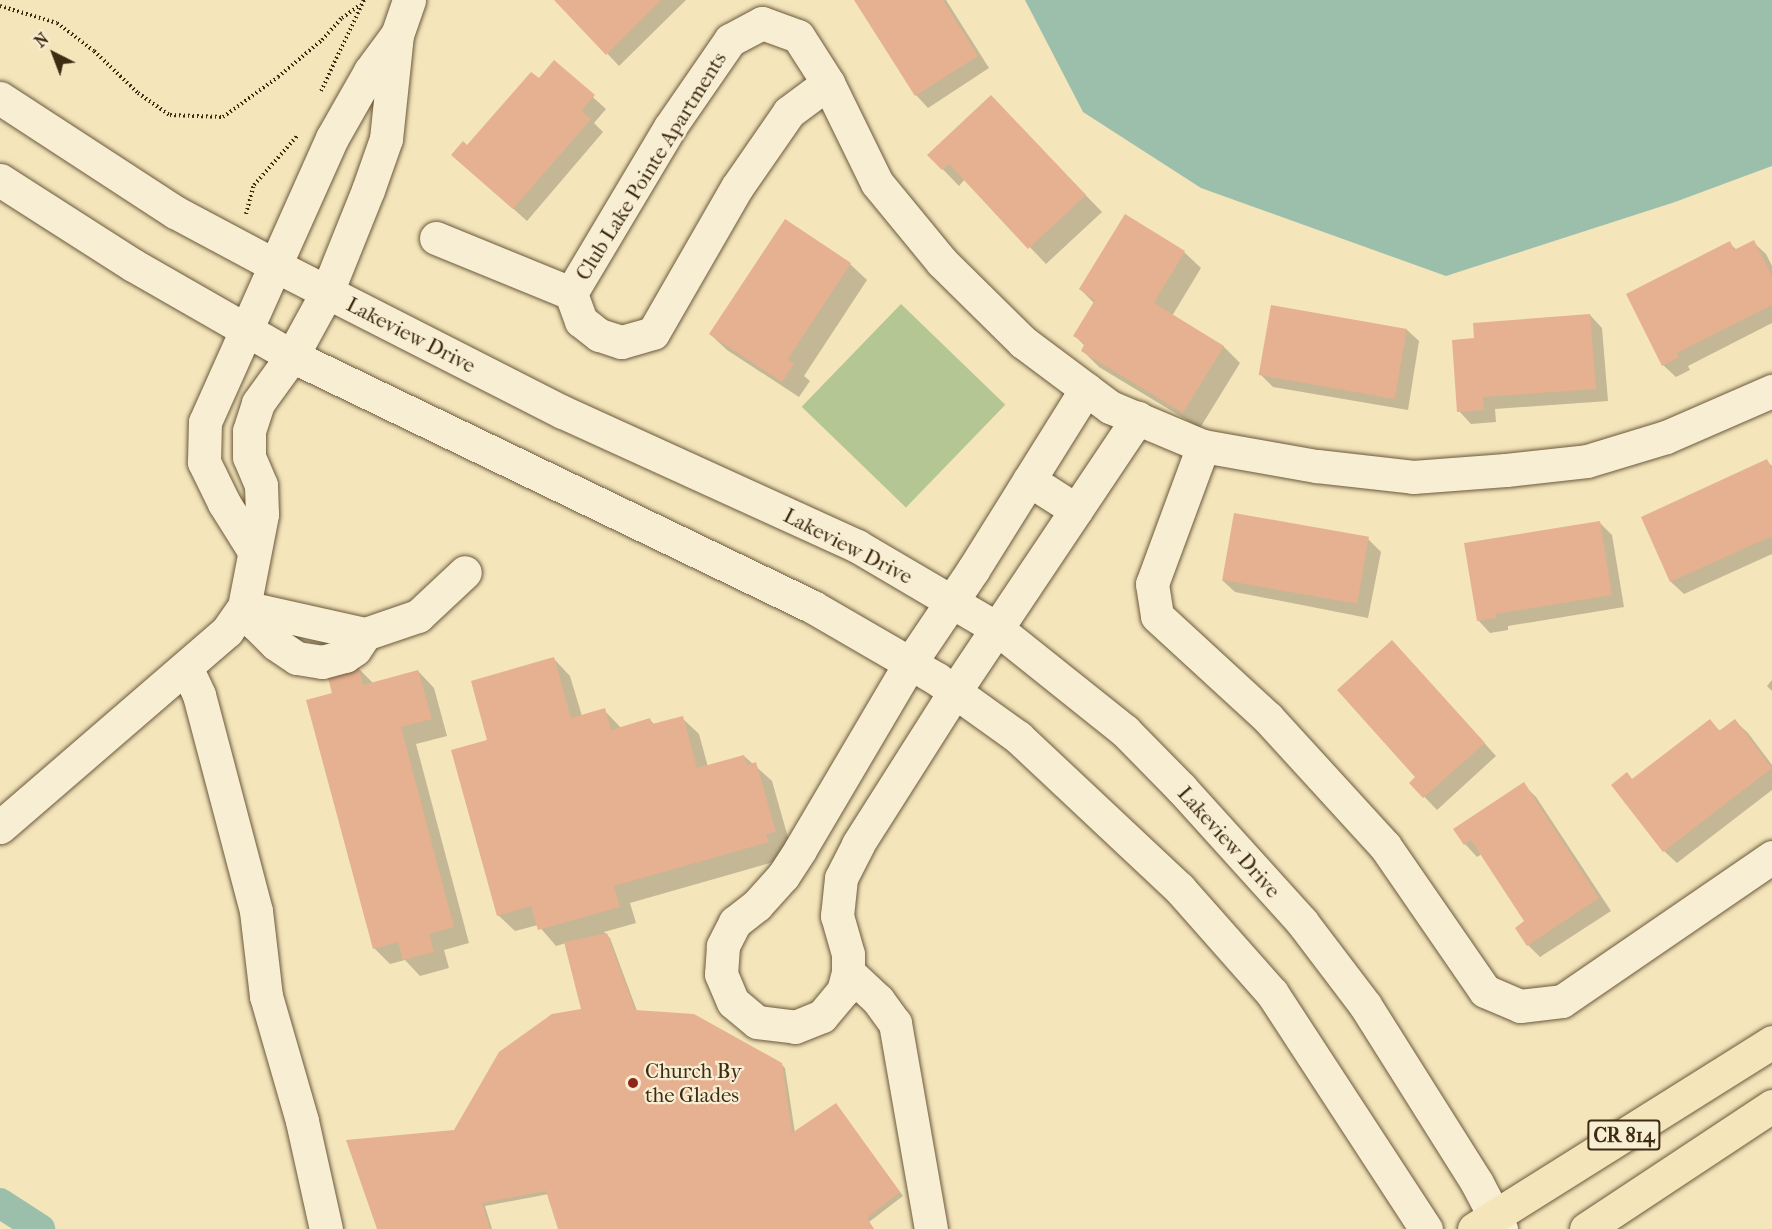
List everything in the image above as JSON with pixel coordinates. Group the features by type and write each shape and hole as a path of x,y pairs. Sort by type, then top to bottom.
{"main road":[{"name":"CR 814","path":"1489,1224 1772,1042"},
{"name":"CR 814","path":"1586,1229 1772,1106"}],"street":[{"path":"0,827 227,632 244,607 262,514 261,485 249,457 249,431 258,403 292,356 327,292 379,159 386,140 397,35 409,0"},
{"name":"Club Lake Pointe Apartments","path":"828,83 789,112 736,187 652,333 621,342 599,335 581,321 571,293 670,127 730,40 762,23 798,36 828,83 877,183 942,261 1023,342 1110,407 1203,446 1317,466 1413,477 1506,470 1587,461 1666,437 1772,391"},
{"path":"254,551 224,503 204,462 205,422 244,330 276,266 332,138 370,71 397,35"},
{"name":"Lakeview Drive","path":"0,98 175,212 276,266 562,412 857,546 996,628 1125,731 1181,788 1302,922 1365,1005 1477,1183 1489,1224"},
{"path":"332,138 379,159"},
{"path":"0,180 133,265 292,356 813,607 955,691 1018,737 1179,888 1266,986 1426,1229"},
{"path":"436,238 571,293"},
{"path":"1086,389 910,663 795,859 757,905 735,922 723,946 721,974 733,1002 757,1022 795,1027 822,1016 843,991 848,972 848,954 837,916 841,878 858,844 996,628 1138,418"},
{"path":"1203,446 1152,584 1157,616 1268,718 1385,846 1485,991 1520,1006 1562,1001 1772,857"},
{"path":"1029,480 1076,510"},
{"path":"244,607 276,644 297,658 322,662 345,656 355,649 365,633 418,616 465,572"},
{"path":"186,667 199,695 256,911 266,996 302,1121 326,1229"},
{"path":"848,972 878,1000 895,1023 931,1229"}],"path":[{"path":"320,92 364,0"},
{"path":"0,6 57,23 94,51 138,93 170,115 224,117 278,77 322,40 342,18 360,5"},
{"path":"245,218 254,185 300,132"}],"shaded area":[{"path":"1025,0 1772,0 1772,166 1675,202 1446,276 1201,188 1083,112"},
{"path":"901,304 1005,405 906,508 802,407"}],"building":[{"path":"554,0 661,0 606,55"},
{"path":"854,0 943,0 978,56 915,96"},
{"path":"554,60 595,95 581,111 591,119 513,209 451,155 463,141 467,145 531,72 539,78"},
{"path":"991,95 1086,195 1028,249 949,164 942,170 927,155"},
{"path":"1125,214 1185,251 1154,303 1224,346 1183,413 1081,351 1085,343 1073,336 1095,300 1079,289"},
{"path":"785,219 851,263 788,359 794,364 782,382 709,334"},
{"path":"1754,240 1772,276 1772,305 1677,353 1679,357 1662,366 1626,294 1730,241 1734,250"},
{"path":"1271,305 1407,329 1395,399 1259,375"},
{"path":"1590,314 1596,389 1483,397 1484,410 1457,412 1452,340 1474,338 1473,323"},
{"path":"1767,459 1772,470 1772,536 1670,582 1641,517"},
{"path":"1234,513 1369,537 1357,604 1222,580"},
{"path":"1600,521 1612,595 1496,614 1496,618 1477,621 1464,543"},
{"path":"1392,640 1485,743 1423,798 1409,783 1415,777 1337,690"},
{"path":"554,657 571,718 605,708 611,730 650,718 652,724 683,716 697,768 744,755 747,765 756,762 776,832 766,834 769,842 614,886 620,907 538,930 531,906 497,916 451,750 487,740 471,681"},
{"path":"358,666 363,685 418,670 432,719 401,727 454,927 429,934 434,952 403,960 398,942 373,949 306,700 332,693 327,674"},
{"path":"1710,719 1719,731 1735,719 1772,768 1663,852 1611,785 1627,772 1632,779"},
{"path":"1524,782 1599,898 1527,946 1515,928 1524,921 1471,840 1464,845 1453,829"},
{"name":"Church By the Glades","path":"607,933 635,1010 694,1014 782,1063 792,1133 836,1103 900,1192 867,1218 874,1229 558,1229 546,1191 482,1203 490,1229 377,1229 346,1140 454,1130 499,1052 552,1014 581,1009 564,942"}],"waterway":[{"path":"0,1203 40,1229"}],"place":[{"name":"Church By the Glades","path":"633,1083"}]}
